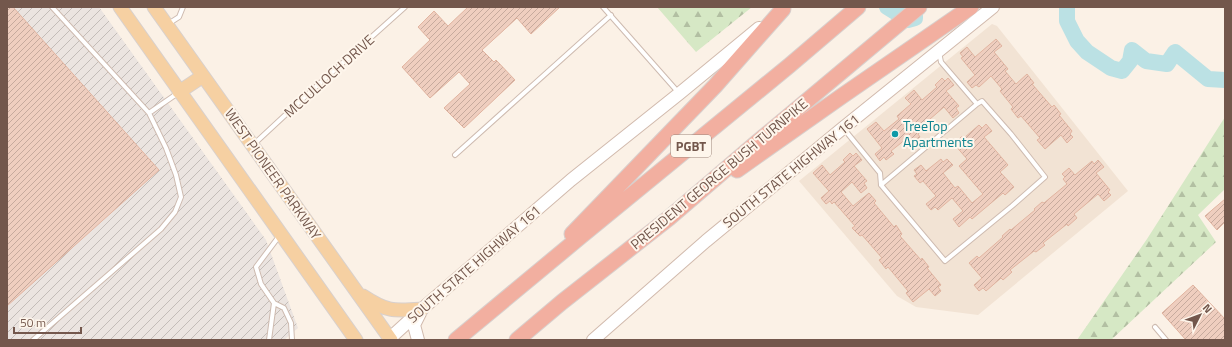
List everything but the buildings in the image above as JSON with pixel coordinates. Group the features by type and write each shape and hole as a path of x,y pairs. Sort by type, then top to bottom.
{"highway":[{"name":"PGBT","path":"456,340 790,65 858,7"},
{"name":"PRESIDENT GEORGE BUSH TURNPIKE","path":"517,340 562,302 669,218 919,7"},
{"path":"669,218 971,7"},
{"path":"536,273 584,221 715,86 784,8"}],"main road":[{"name":"WEST PIONEER PARKWAY","path":"120,7 280,235 356,340"},
{"name":"WEST PIONEER PARKWAY","path":"154,7 390,339"},
{"name":"SOUTH STATE HIGHWAY 161","path":"593,340 706,241 993,7"},
{"name":"SOUTH STATE HIGHWAY 161","path":"390,339 422,309 571,180 680,94 784,8"},
{"path":"179,92 203,76"},
{"path":"356,291 376,305 388,310 400,311 422,309"},
{"path":"418,340 414,325 422,309"},
{"path":"335,311 341,327 343,340"}],"lane":[{"path":"33,340 161,229 175,212 181,197 176,175 166,148 149,113 52,7"},
{"path":"167,25 178,17 183,7"},
{"name":"MCCULLOCH DRIVE","path":"253,145 405,7"},
{"path":"603,7 680,94"},
{"path":"455,155 611,15"},
{"path":"939,52 941,62 977,104"},
{"path":"149,113 179,92"},
{"path":"843,128 880,173 881,185 945,261 1046,177 982,101 881,185"},
{"path":"280,235 256,267 261,284 274,303 284,308 290,323 292,340"},
{"path":"269,340 274,303"},
{"path":"1154,327 1166,340"}],"shaded area":[{"path":"7,7 99,7 266,240 298,328 284,340 7,340"},
{"path":"992,24 997,26 1128,191 978,315 916,307 897,296 799,181"}],"green space":[{"path":"657,7 752,7 696,52"},
{"path":"1225,117 1225,189 1198,215 1216,242 1111,340 1077,340 1147,239"}],"waterway":[{"path":"887,7 908,20 915,18 915,16"},
{"path":"1067,7 1067,21 1077,41 1087,52 1111,68 1122,71 1130,61 1132,50 1146,61 1167,64 1175,52 1208,79 1225,80"}],"place":[{"name":"TreeTop Apartments","path":"895,134"}]}
